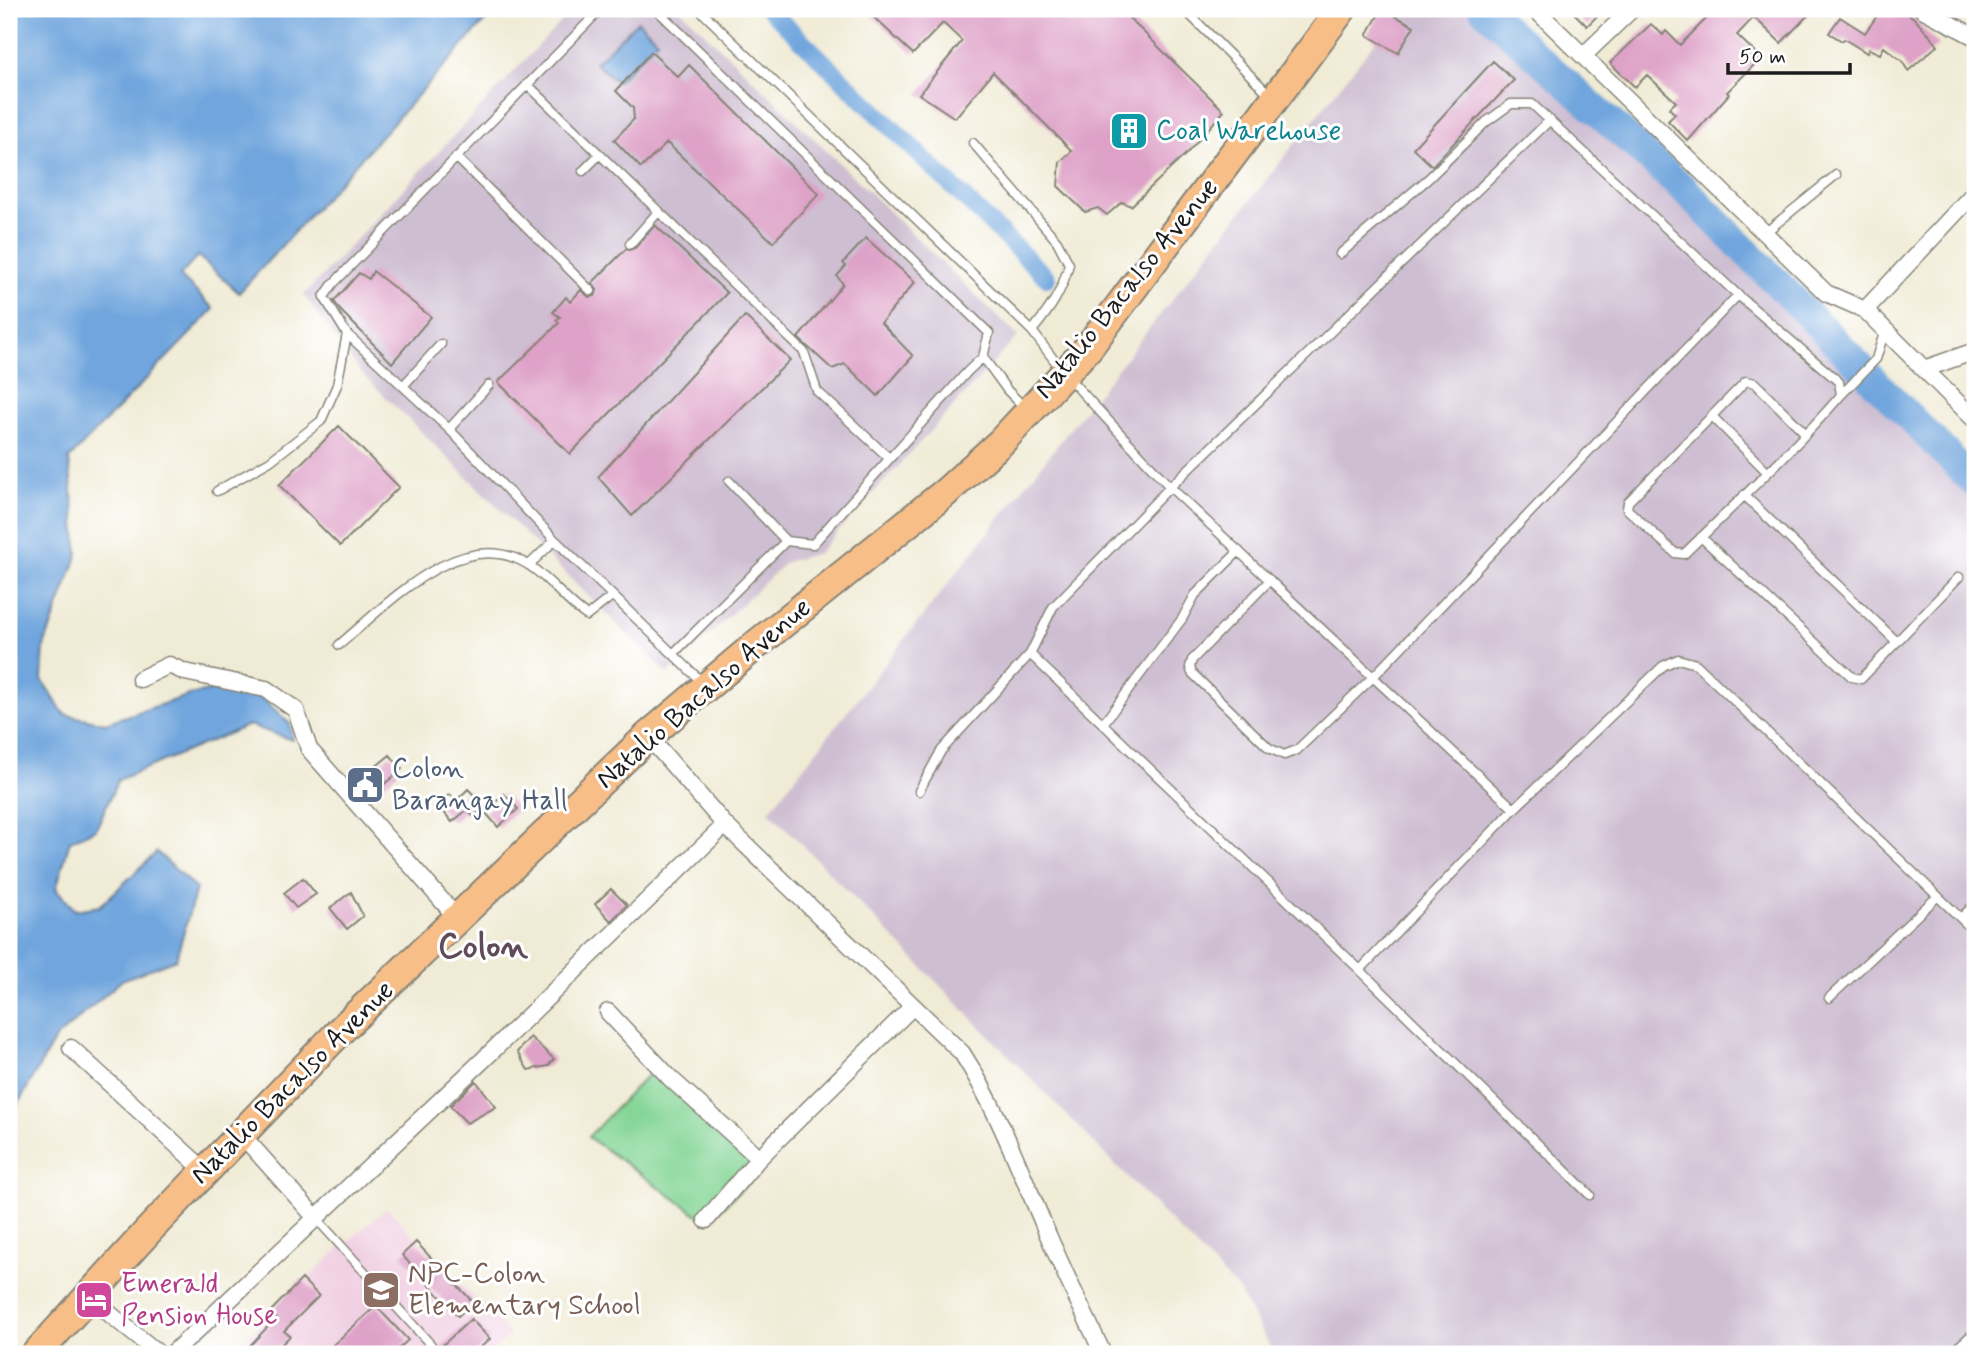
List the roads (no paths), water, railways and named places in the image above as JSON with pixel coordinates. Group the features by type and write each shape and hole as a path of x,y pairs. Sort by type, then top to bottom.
{"highway":[{"name":"Natalio Bacalso Avenue","path":"36,1354 205,1171 345,1026 648,736 946,492 1001,442 1087,348 1342,9"}],"street":[{"path":"1535,9 1826,293 1865,310 1975,420"},
{"path":"1584,55 1632,9"},
{"path":"1922,9 1975,37"},
{"path":"1865,310 1975,192"},
{"path":"1924,369 1975,351"},
{"path":"141,679 169,665 185,672 266,689 296,710 309,749 458,919"},
{"path":"648,736 725,825 962,1054 977,1076 1013,1149 1044,1226 1103,1354"},
{"path":"172,1354 483,1060 725,825"},
{"path":"706,1220 759,1158 912,1007"},
{"path":"608,1012 671,1079 759,1158"},
{"path":"71,1048 205,1171"},
{"path":"241,1134 315,1217"},
{"path":"89,1297 159,1354"}],"lane":[{"path":"601,9 332,284 324,297 347,334 449,429 555,540 707,686"},
{"path":"656,9 989,333 983,357 813,544 786,541 729,481"},
{"path":"699,9 1032,331 1064,373 1170,487 1514,809"},
{"path":"1184,9 1275,99"},
{"path":"527,84 804,352 817,391 889,458"},
{"path":"1340,254 1429,178 1486,122 1511,104 1532,104 1738,295 1839,382 1841,394"},
{"path":"919,791 941,751 1030,654 1054,607 1170,487 1550,120"},
{"path":"973,143 1057,241 1069,264 1064,286 1032,331"},
{"path":"583,170 600,154"},
{"path":"456,157 591,291"},
{"path":"1766,232 1836,175"},
{"path":"630,244 659,211"},
{"path":"1270,580 1192,660 1190,667 1192,673 1269,748 1284,755 1297,750 1372,678 1738,295"},
{"path":"1805,434 1755,383 1746,381 1628,502 1627,509 1675,553 1684,554 1805,434 1876,359 1885,330"},
{"path":"217,491 270,461 321,421 337,385 347,334"},
{"path":"403,386 441,344"},
{"path":"983,357 1007,390 1028,412"},
{"path":"449,429 489,384"},
{"path":"1712,416 1767,472"},
{"path":"1744,495 1897,642"},
{"path":"1701,537 1852,677 1861,679 1959,577"},
{"path":"529,565 555,540"},
{"path":"673,654 786,541"},
{"path":"1103,724 1182,618 1195,595 1239,551"},
{"path":"339,645 411,584 450,560 482,553 505,555 529,565 587,616 612,596"},
{"path":"1030,654 1590,1195"},
{"path":"1360,970 1514,809 1662,666 1678,659 1696,664 1975,932"},
{"path":"1829,998 1938,896"},
{"path":"1961,918 1975,904"},
{"path":"315,1217 431,1345"},
{"path":"1950,1354 1975,1332"}],"water":[{"path":"9,9 496,9 239,293 198,256 180,276 214,309 69,459 78,554 44,646 42,680 64,714 105,723 190,695 222,688 259,695 290,724 292,740 249,725 118,780 96,829 70,841 56,889 75,910 100,906 157,852 196,889 176,959 122,980 55,1039 9,1120"},
{"path":"638,21 657,40 617,82 595,63"}],"waterway":[{"path":"769,9 1047,278"},
{"path":"1484,9 1684,189 1975,483"}],"place":[{"name":"Coal Warehouse","path":"1129,131"},
{"name":"Colon Barangay Hall","path":"365,785"},
{"name":"NPC-Colon Elementary School","path":"381,1290"},
{"name":"Emerald Pension House","path":"94,1300"}],"district":[{"name":"Colon","path":"483,947"}]}
